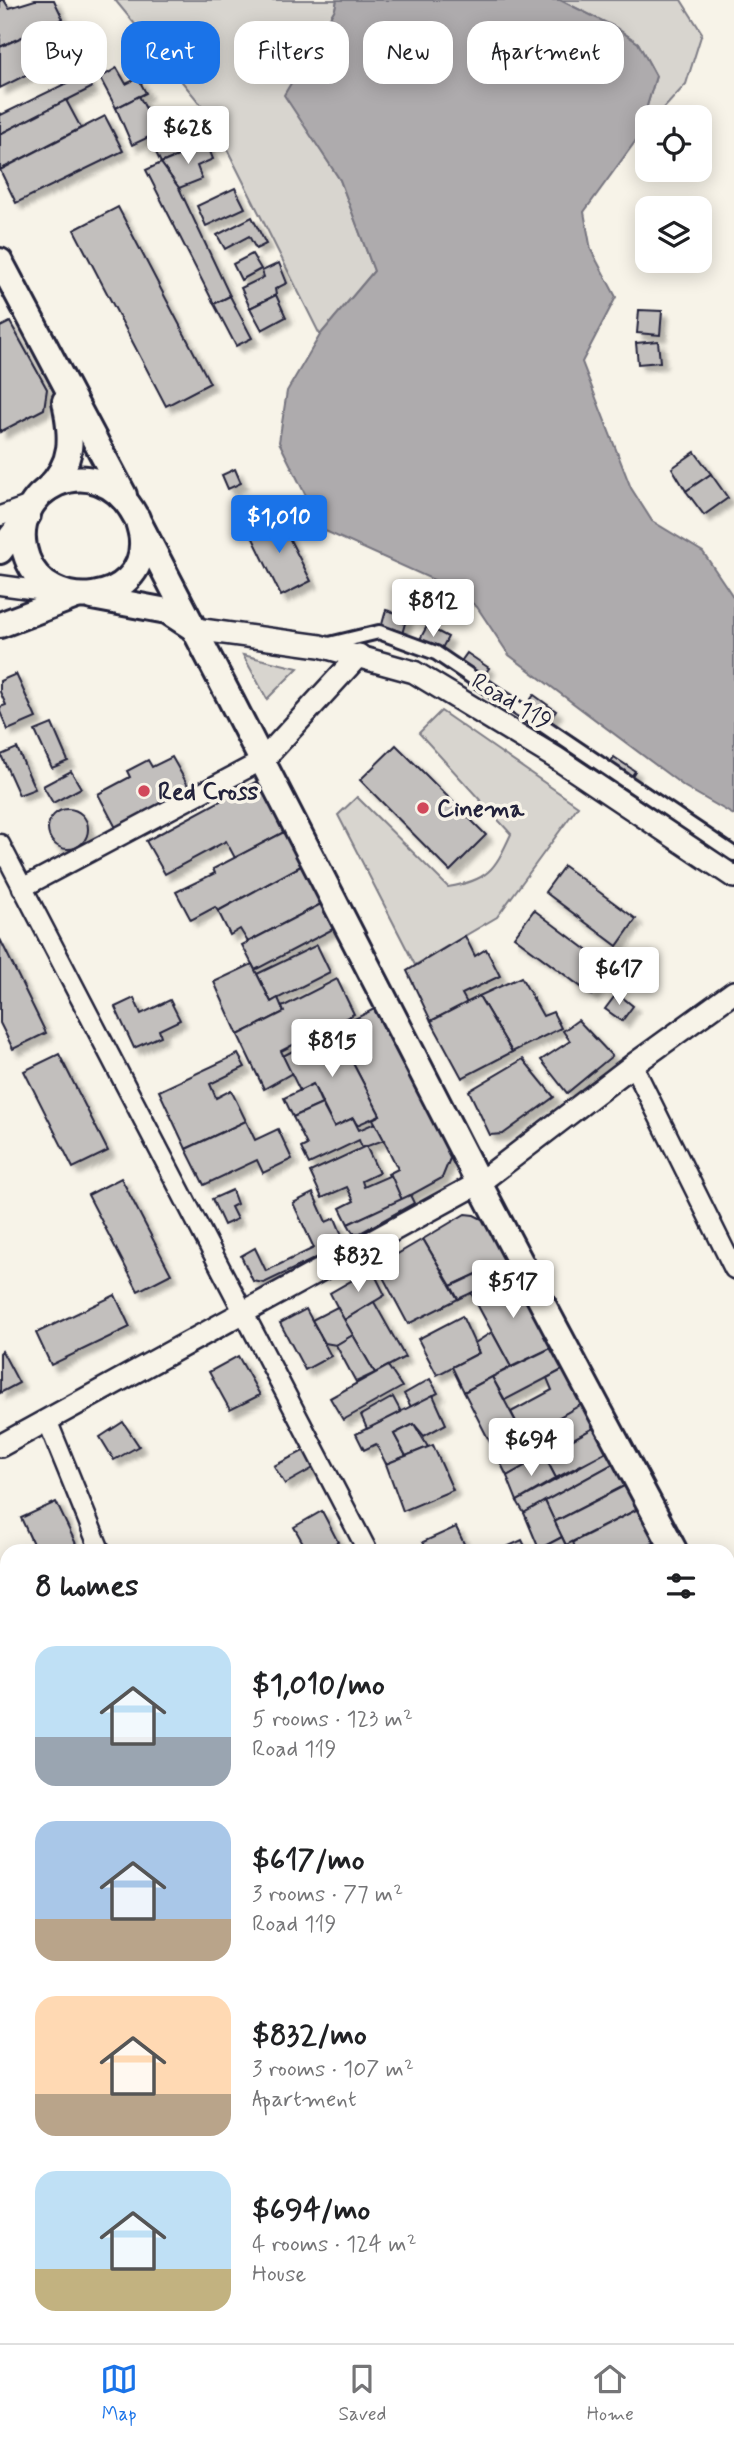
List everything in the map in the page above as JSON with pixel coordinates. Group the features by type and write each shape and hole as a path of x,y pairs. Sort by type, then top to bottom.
{"main road":[{"path":"0,261 195,629 479,1183 671,1544"},
{"path":"0,551 33,505 62,474 72,436 61,379"},
{"path":"0,625 76,595 120,585 137,562 142,540 132,509 105,482 79,478 63,481 33,505 23,538 27,558 37,575 76,595 167,611 195,629"}],"street":[{"path":"0,516 33,505"},
{"path":"0,585 76,595"},
{"name":"Road 119","path":"195,629 320,646 414,672 556,758 734,877"},
{"path":"320,646 379,632 436,653 734,854"},
{"path":"22,888 263,760 359,655"},
{"path":"0,844 364,1544"},
{"path":"0,1446 479,1183 633,1065 734,992"},
{"path":"633,1065 734,1269"},
{"path":"47,1420 98,1544"}],"shaded area":[{"path":"115,0 337,0 328,21 234,21 234,84 291,84 285,95 340,180 374,271 320,335 211,117 184,84 220,84 220,21 132,21"},
{"path":"337,0 560,0 603,21 467,21 467,84 624,84 624,33 638,43 656,76 647,105 635,105 635,142 584,212 591,250 616,297 582,362 631,488 652,521 703,552 734,598 734,815 685,787 509,655 477,607 454,589 323,530 279,442 287,391 320,335 374,271 340,180 284,95 291,84 349,84 349,21 328,21"},
{"path":"560,0 681,0 702,33 686,84 667,105 647,105 656,76 638,43 624,33 624,21 603,21"},
{"path":"243,655 298,668 267,699"},
{"path":"441,711 578,806 497,917 415,965 338,815 357,797 448,887 472,881 488,872 500,857 511,834 419,733"}],"building":[{"path":"0,0 4,0 9,8 35,0 54,0 63,19 21,21 21,38 0,47"},
{"path":"21,38 21,78 0,88 0,47"},
{"path":"117,68 121,75 121,84 141,84 146,93 116,108 103,84 107,84 107,74"},
{"path":"65,84 89,84 91,88 0,134 0,113 1,115"},
{"path":"139,96 150,116 159,113 168,128 132,145 116,108"},
{"path":"66,100 81,128 0,170 0,134"},
{"path":"105,116 123,151 16,203 0,170"},
{"path":"195,116 207,144 161,163 149,138"},
{"path":"207,144 213,159 197,166 202,179 179,188 161,163"},
{"path":"161,163 179,188 230,296 214,304 146,170"},
{"path":"235,188 245,208 206,226 197,206"},
{"path":"118,207 210,383 166,406 74,230"},
{"path":"252,217 266,244 256,249 249,236 225,249 217,235"},
{"path":"252,254 261,269 241,280 233,264"},
{"path":"279,263 287,283 275,289 276,295 250,308 241,288 264,277 262,271"},
{"path":"276,295 286,317 262,330 250,308"},
{"path":"230,296 252,338 236,346 214,304"},
{"path":"639,310 662,311 660,335 637,333"},
{"path":"10,322 47,389 44,409 0,432 0,327"},
{"path":"658,341 660,362 638,364 636,343"},
{"path":"695,452 711,474 686,491 672,468"},
{"path":"235,469 241,483 228,489 222,475"},
{"path":"711,474 728,498 704,515 686,491"},
{"path":"277,514 311,581 281,596 248,528"},
{"path":"386,610 407,616 402,634 381,628"},
{"path":"427,626 448,637 440,652 419,641"},
{"path":"467,653 489,668 479,683 457,667"},
{"path":"16,674 36,718 8,730 0,712 0,707 6,705 0,692 0,681"},
{"path":"534,695 556,711 543,730 520,714"},
{"path":"52,724 68,761 52,768 35,731"},
{"name":"Cinema","path":"396,745 486,835 450,871 360,780"},
{"path":"17,748 35,789 19,795 1,755"},
{"name":"Red Cross","path":"172,757 190,789 116,828 98,794 130,777 127,771 148,760 152,767"},
{"path":"614,757 635,771 626,785 605,771"},
{"path":"71,771 81,788 53,803 43,786"},
{"path":"257,781 284,832 235,858 226,841 165,874 146,841"},
{"path":"68,809 76,810 82,815 87,821 87,837 82,843 76,848 68,849 60,848 54,843 49,837 48,829 49,821 54,815 60,810"},
{"path":"284,832 301,866 218,911 215,907 191,920 176,892 215,873 213,869"},
{"path":"301,866 321,904 248,942 240,929 230,935 218,911"},
{"path":"564,866 636,919 617,946 545,892"},
{"path":"321,904 333,929 255,970 242,945"},
{"path":"534,910 611,968 592,995 514,937"},
{"path":"465,936 475,956 486,949 500,976 462,994 467,1003 431,1021 407,971"},
{"path":"0,939 46,1033 13,1049 0,1023"},
{"path":"317,945 330,972 271,1002 257,974"},
{"path":"252,964 271,1002 278,998 284,1012 238,1035 214,982"},
{"path":"521,977 543,1016 553,1012 561,1028 512,1052 479,996"},
{"path":"337,979 354,1014 281,1051 292,1073 264,1089 238,1035 284,1012 282,1007"},
{"path":"617,993 633,1006 622,1021 605,1009"},
{"path":"479,996 512,1052 462,1078 431,1021"},
{"path":"134,998 141,1014 170,1000 180,1020 159,1030 161,1036 134,1048 115,1007"},
{"path":"374,1009 451,1156 442,1178 402,1200 388,1174 398,1169 373,1119 380,1115 335,1029"},
{"path":"578,1020 612,1056 567,1093 541,1060 570,1041 563,1031"},
{"path":"335,1029 380,1115 357,1125 353,1118 334,1127 313,1084 300,1091 283,1056"},
{"path":"59,1054 108,1151 73,1168 24,1071"},
{"path":"238,1054 245,1067 210,1084 216,1098 231,1090 246,1121 186,1149 159,1091"},
{"path":"523,1059 554,1097 503,1134 490,1135 469,1091"},
{"path":"313,1084 322,1104 293,1117 284,1098"},
{"path":"322,1104 334,1127 353,1118 359,1130 375,1123 384,1140 362,1148 359,1140 309,1164 301,1148 307,1145 293,1117"},
{"path":"246,1121 255,1140 278,1129 292,1159 263,1173 257,1160 204,1185 186,1149"},
{"path":"366,1146 379,1173 362,1181 364,1187 391,1175 402,1200 348,1224 340,1208 354,1201 347,1187 322,1198 310,1172"},
{"path":"121,1178 171,1274 138,1291 88,1195"},
{"path":"232,1190 237,1204 231,1207 237,1219 224,1225 212,1199"},
{"path":"313,1193 326,1222 335,1218 344,1240 341,1246 264,1283 253,1281 241,1256 255,1248 266,1271 314,1248 293,1203"},
{"path":"410,1195 414,1203 360,1233 353,1233 348,1224"},
{"path":"465,1214 474,1215 490,1223 509,1259 451,1286 423,1239"},
{"path":"423,1239 458,1299 408,1324 377,1266"},
{"path":"509,1259 516,1273 458,1299 451,1286"},
{"path":"372,1269 385,1295 344,1320 330,1293"},
{"path":"516,1273 555,1346 511,1367 471,1293"},
{"path":"115,1295 130,1327 51,1365 36,1333"},
{"path":"374,1302 405,1357 375,1373 344,1320"},
{"path":"337,1307 353,1335 336,1345 325,1343 312,1320"},
{"path":"306,1309 331,1356 305,1370 280,1323"},
{"path":"462,1316 479,1353 437,1375 418,1339"},
{"path":"492,1332 511,1367 464,1392 452,1367 479,1353 475,1343"},
{"path":"353,1335 375,1373 356,1382 336,1345"},
{"path":"555,1346 566,1368 505,1400 492,1377"},
{"path":"2,1351 19,1383 0,1393 0,1353"},
{"path":"238,1356 260,1395 230,1410 209,1372"},
{"path":"388,1366 402,1387 343,1420 330,1398"},
{"path":"566,1368 584,1403 524,1437 511,1412 552,1390 547,1378"},
{"path":"492,1377 524,1437 495,1452 464,1392"},
{"path":"430,1379 438,1393 411,1407 404,1394"},
{"path":"433,1395 446,1424 424,1436 414,1424 394,1434 406,1456 386,1464 376,1444 364,1450 356,1434"},
{"path":"393,1397 401,1412 367,1429 361,1415"},
{"path":"584,1403 597,1426 507,1476 495,1452 524,1437 530,1447 562,1429 556,1419"},
{"path":"556,1419 562,1429 530,1447 524,1437"},
{"path":"123,1422 139,1446 114,1460 100,1437"},
{"path":"414,1424 428,1447 406,1456 394,1434"},
{"path":"597,1426 610,1450 556,1478 544,1455"},
{"path":"433,1445 453,1490 403,1511 386,1464"},
{"path":"307,1449 317,1466 285,1484 274,1466"},
{"path":"610,1450 616,1462 524,1513 517,1501"},
{"path":"544,1455 556,1478 517,1501 507,1476"},
{"path":"616,1462 628,1484 554,1522 545,1501"},
{"path":"628,1484 640,1508 568,1544 565,1544 554,1522"},
{"path":"545,1501 562,1537 549,1544 537,1544 524,1513"},
{"path":"56,1502 76,1544 33,1544 21,1518"},
{"path":"640,1508 658,1541 652,1544 573,1542"},
{"path":"322,1511 338,1542 304,1544 294,1527"},
{"path":"456,1527 464,1544 424,1544 423,1542"},
{"path":"562,1537 565,1544 549,1544"}],"place":[{"name":"Red Cross","path":"144,791"},
{"name":"Cinema","path":"423,808"}]}
